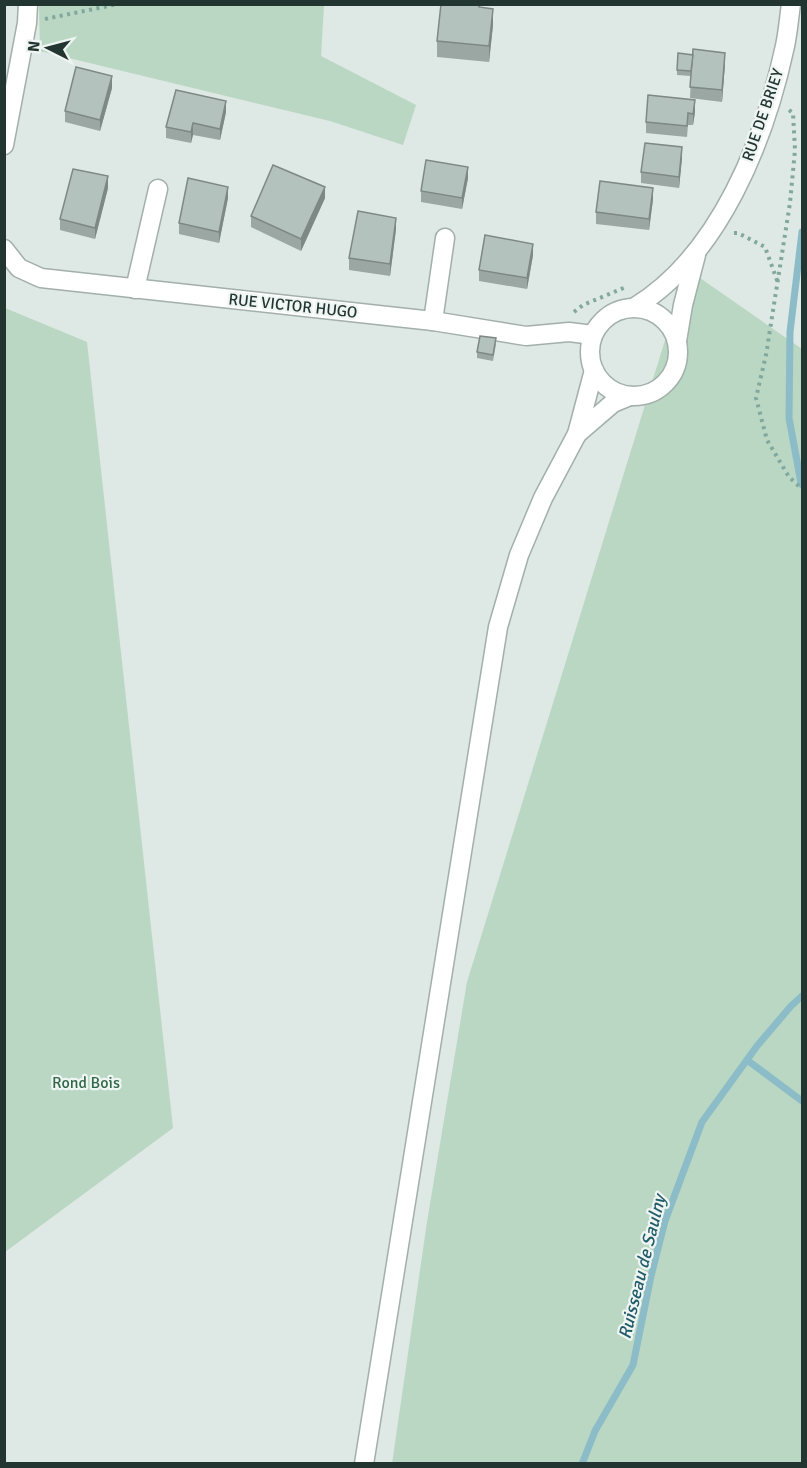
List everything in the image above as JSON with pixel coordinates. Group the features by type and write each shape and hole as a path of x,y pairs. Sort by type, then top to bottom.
{"street":[{"path":"4,145 27,23 28,4"},
{"name":"RUE DE BRIEY","path":"635,307 647,300 676,275 698,250 723,212 752,154 773,96 786,43 791,4"},
{"path":"135,289 158,189"},
{"path":"433,321 445,238"},
{"name":"RUE VICTOR HUGO","path":"4,249 19,268 41,278 433,321 526,336 569,332 593,335"},
{"name":"RUE DE BRIEY","path":"677,341 683,305 698,250"},
{"path":"578,434 613,403 630,396 644,395 657,390 675,369 678,355 677,341 671,328 662,317 650,310 635,307 610,314 600,323 590,346 590,359 603,383 615,392 630,396"},
{"path":"364,1464 498,627 519,555 543,498 578,434 594,370"}],"path":[{"path":"27,23 118,4"},
{"path":"773,96 793,113 795,150 778,283 756,398 767,440 789,477 802,489"},
{"path":"711,230 738,233 765,247 778,283"}],"green space":[{"path":"39,5 324,5 321,56 416,105 403,145 330,121 40,51"},
{"path":"687,269 802,349 802,1463 392,1464 427,1222 467,982"},
{"name":"Rond Bois","path":"5,308 87,342 173,1128 5,1252"}],"building":[{"path":"441,4 480,4 479,7 493,9 489,46 437,41"},
{"path":"693,49 725,53 722,90 690,87"},
{"path":"678,53 693,55 691,71 677,70"},
{"path":"76,67 112,76 100,120 65,111"},
{"path":"176,90 226,101 220,129 193,123 191,132 166,127"},
{"path":"648,95 695,100 693,114 688,113 687,126 646,122"},
{"path":"645,143 682,147 679,177 641,172"},
{"path":"426,160 468,167 462,198 421,191"},
{"path":"273,165 325,187 301,239 251,216"},
{"path":"73,169 108,176 95,228 60,219"},
{"path":"188,178 228,187 219,232 179,223"},
{"path":"600,181 653,188 649,219 596,212"},
{"path":"358,211 396,218 390,264 349,258"},
{"path":"485,235 533,244 527,278 479,270"},
{"path":"480,336 496,338 493,355 477,352"}],"waterway":[{"path":"802,232 790,332 789,418 802,485"},
{"name":"Ruisseau de Saulny","path":"582,1464 595,1431 633,1365 665,1221 702,1122 757,1046 802,996"},
{"path":"747,1060 802,1101"}]}
